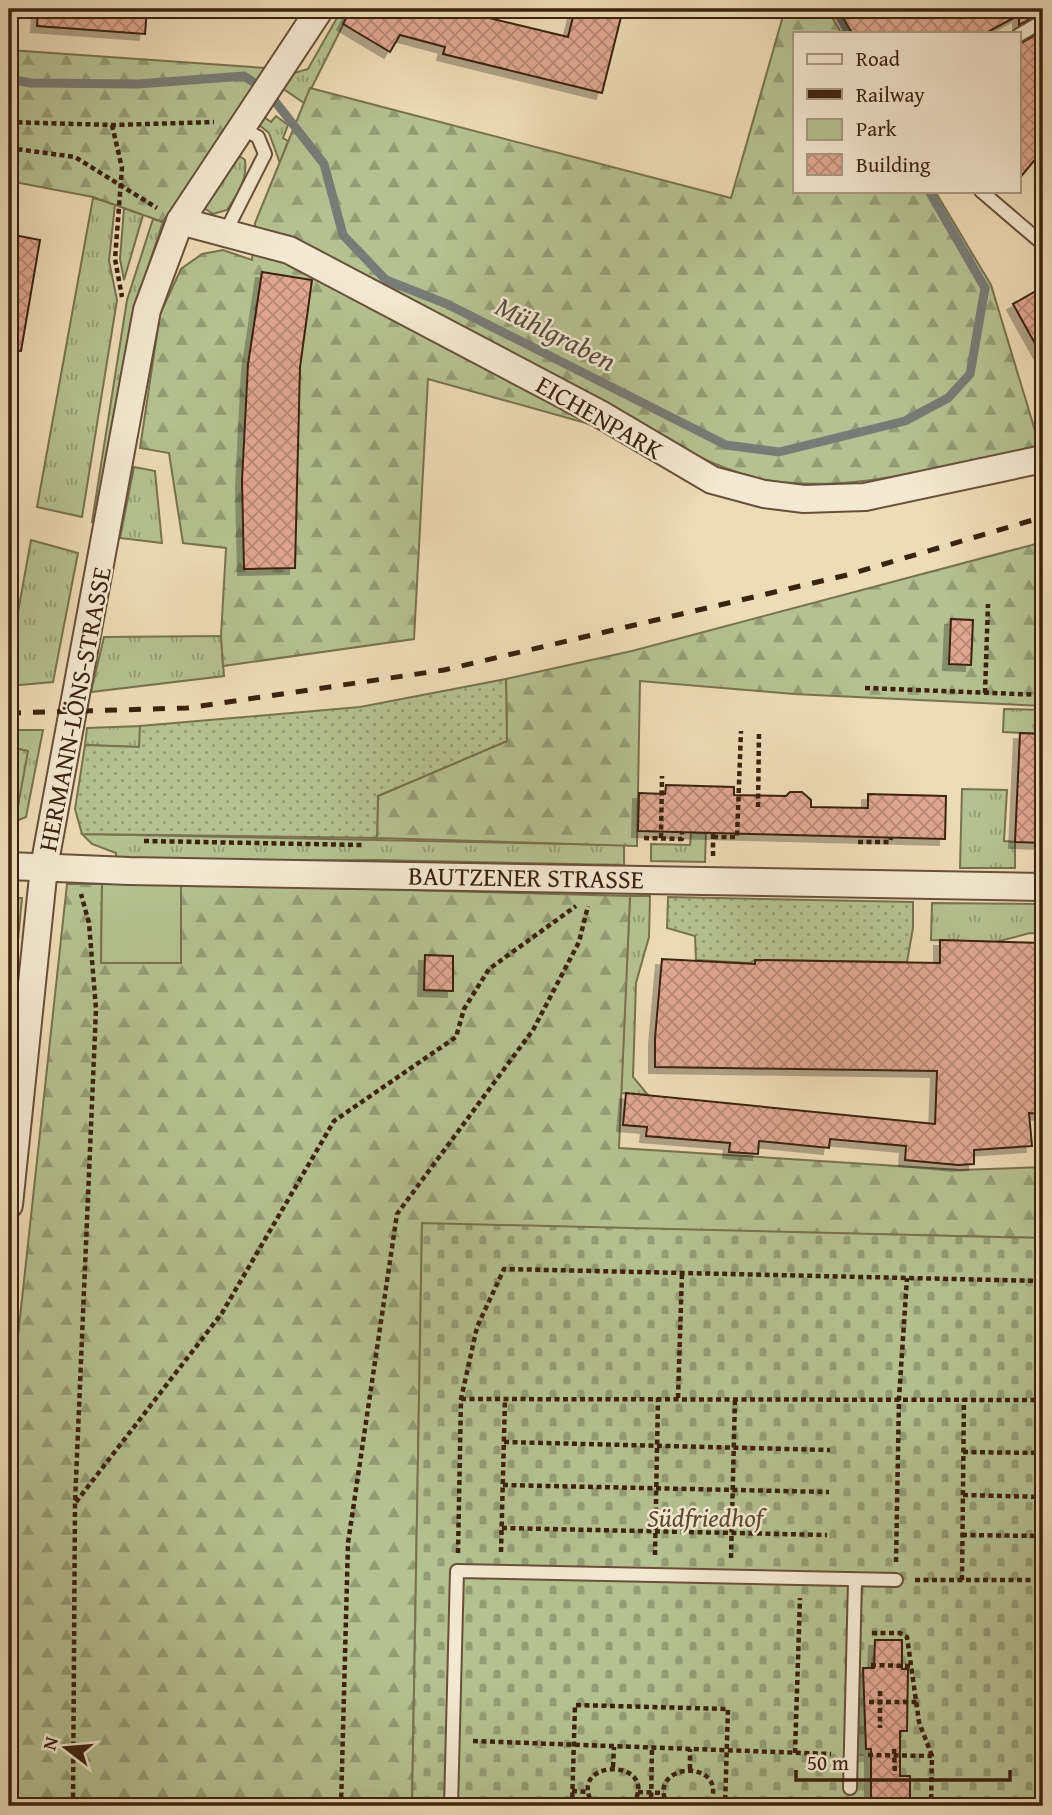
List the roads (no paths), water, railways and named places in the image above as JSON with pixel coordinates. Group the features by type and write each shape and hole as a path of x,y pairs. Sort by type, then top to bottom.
{"street":[{"name":"HERMANN-LÖNS-STRASSE","path":"9,1205 11,1155 44,867 147,310 180,221 236,118 277,74 320,9"},
{"name":"EICHENPARK","path":"180,221 289,250 600,414 712,480 764,494 804,499 865,496 1043,459"},
{"name":"BAUTZENER STRASSE","path":"9,866 1043,887"}],"lane":[{"path":"1020,34 1043,21"},
{"path":"226,233 265,155 258,137 236,118"},
{"path":"982,192 1043,244"},
{"path":"451,1806 457,1571 896,1580"},
{"path":"850,1788 855,1580"}],"waterway":[{"name":"Mühlgraben","path":"836,9 848,32"},
{"name":"Mühlgraben","path":"9,79 31,83 138,84 244,76 267,91 324,164 343,235 386,280 447,304 726,445 779,452 905,421 948,398 970,374 985,288 930,192"}],"railway":[{"path":"9,713 187,708 444,670 847,575 1043,517"}],"park label":[{"name":"Südfriedhof","path":"705,1517"}]}
